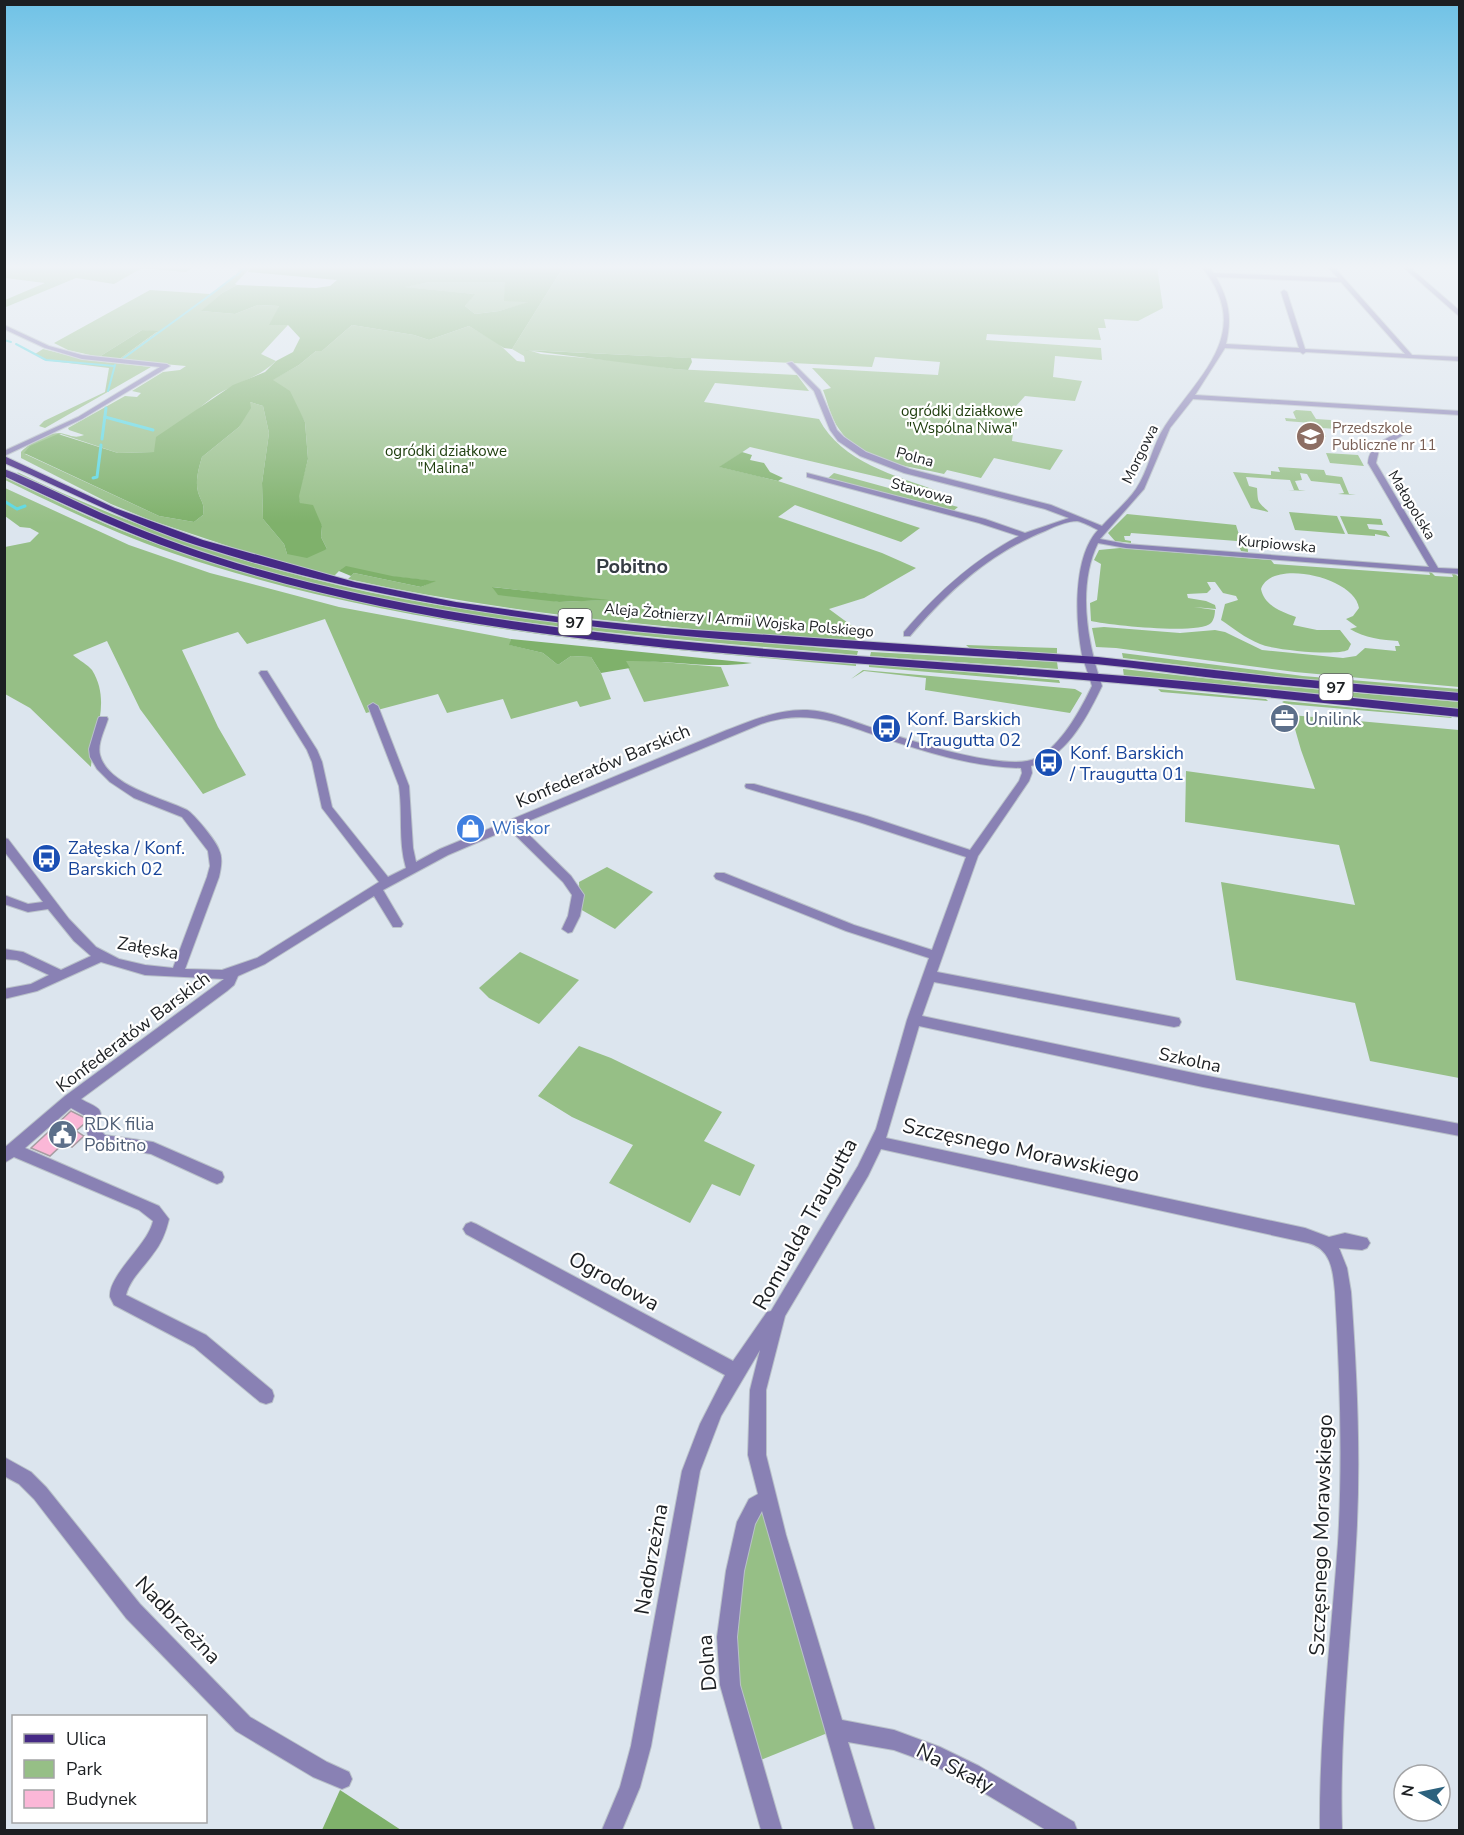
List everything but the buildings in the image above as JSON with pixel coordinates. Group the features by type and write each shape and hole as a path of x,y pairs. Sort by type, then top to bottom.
{"main road":[{"name":"Aleja Żołnierzy I Armii Wojska Polskiego","path":"4,459 114,510 215,547 316,576 448,603 558,620 677,632 867,648 1088,660 1312,685 1460,697"},
{"name":"Aleja Żołnierzy I Armii Wojska Polskiego","path":"4,472 95,515 188,551 279,578 406,607 498,623 620,638 1096,678 1460,713"}],"street":[{"path":"4,454 80,418 166,366 82,357 63,352"},
{"name":"Morgowa","path":"1088,660 1082,594 1086,559 1094,540 1140,489 1161,438 1191,397 1219,352"},
{"path":"1314,352 1460,359"},
{"path":"1406,352 1411,357"},
{"name":"Polna","path":"790,363 817,390 834,429 851,447 890,465 1020,499 1103,529"},
{"path":"1191,397 1460,413"},
{"name":"Małopolska","path":"1401,434 1376,448 1372,453 1372,463 1435,570"},
{"name":"Stawowa","path":"810,475 982,521 1026,536"},
{"path":"907,634 968,573 994,552 1026,536 1075,519"},
{"name":"Kurpiowska","path":"1094,540 1126,546 1460,572"},
{"path":"1088,660 1096,678"},
{"path":"264,673 312,750 317,762 327,808 381,886 397,924"},
{"name":"Konfederatów Barskich","path":"9,1154 70,1100 230,982 232,973 261,961 412,868 511,824 731,732 791,713 821,715 908,742 990,763 1025,765 1043,759 1062,741 1093,695 1097,683 1096,678"},
{"path":"373,706 404,786 407,800 406,841 412,868"},
{"path":"103,719 94,749 95,758 101,767 114,780 138,796 186,814 214,850 216,866 213,877 178,972"},
{"name":"Romualda Traugutta","path":"864,1830 824,1697 756,1449 756,1410 761,1374 778,1313 877,1142 914,1020 958,893 973,855 1024,781 1027,773 1025,765"},
{"path":"750,786 863,819 973,855"},
{"path":"511,824 567,879 578,895 574,916 568,929"},
{"name":"Załęska","path":"4,842 78,936 101,957 127,966 178,972 232,973"},
{"path":"720,876 850,928 937,956"},
{"path":"4,898 20,909 36,909 52,903"},
{"path":"4,954 19,955 60,975"},
{"path":"4,994 22,992 101,957"},
{"path":"930,976 1173,1022"},
{"name":"Szkolna","path":"914,1020 1223,1085 1460,1130"},
{"path":"70,1100 95,1114 92,1129 97,1138 102,1141 153,1148 217,1177"},
{"name":"Szczęsnego Morawskiego","path":"877,1142 1305,1235 1329,1245 1336,1257 1342,1296 1349,1432 1348,1521 1332,1752 1331,1830"},
{"path":"9,1154 144,1205 159,1214 161,1219 158,1233 120,1286 118,1296 120,1300 200,1341 266,1396"},
{"name":"Ogrodowa","path":"471,1229 736,1372"},
{"name":"Szczęsnego Morawskiego","path":"1329,1245 1335,1240 1362,1243"},
{"name":"Nadbrzeżna","path":"612,1830 630,1787 641,1746 691,1471 698,1445 716,1406 736,1372 778,1313"},
{"name":"Nadbrzeżna","path":"4,1466 25,1478 40,1493 133,1611 243,1724 320,1770 342,1779"},
{"name":"Dolna","path":"768,1498 755,1505 744,1528 735,1571 727,1637 730,1685 771,1830"},
{"name":"Na Skały","path":"835,1729 911,1745 936,1755 1066,1830"}],"green space":[{"path":"39,352 54,352 87,360 151,367 45,428 39,426 44,421 105,392 109,368 44,360 35,354"},
{"path":"75,352 108,352 99,357"},
{"path":"108,352 130,352 118,360 99,357"},
{"name":"ogródki działkowe \"Malina\"","path":"130,352 263,352 261,354 276,361 253,377 212,398 154,452 118,453 61,434 25,454 159,516 194,522 203,515 203,505 197,483 202,457 239,427 250,402 263,406 269,433 262,483 263,519 284,544 287,554 327,549 321,537 322,526 300,503 298,496 308,459 305,422 298,410 272,380 299,365 315,352 507,352 517,361 525,362 524,356 517,352 533,352 674,369 797,375 809,391 715,383 704,402 819,419 829,434 855,457 888,473 938,491 750,447 720,467 778,481 920,528 901,542 795,505 778,517 882,553 916,568 864,598 829,609 867,637 860,637 859,643 602,620 475,603 348,579 354,573 421,587 434,581 339,571 334,576 252,554 150,520 111,504 21,458 21,452 24,449 50,434 60,433 75,437 84,435 68,428 125,396 137,397 141,393 132,391 163,372 180,370 186,366 118,360","holes":["493,587 603,600 559,602"]},
{"path":"293,352 315,352 299,365 273,380 290,391 305,422 308,459 299,496 300,503 313,505 322,526 321,537 327,549 307,558 287,554 284,544 263,519 262,483 269,433 263,406 250,402 251,408 239,427 202,457 197,483 203,505 203,515 194,522 159,516 24,453 30,446 58,434 118,453 154,452 156,437 233,385 265,372 276,361"},
{"path":"537,352 691,358 692,362 688,370"},
{"name":"ogródki działkowe \"Wspólna Niwa\"","path":"561,352 1101,352 1102,360 1055,356 1053,377 1082,381 1075,401 1025,396 1016,406 1012,441 1063,450 1050,470 994,458 981,478 947,470 944,474 886,461 859,449 848,440 836,425 823,390 831,388 812,368 938,375 940,362 875,357 872,367"},
{"path":"1296,410 1311,411 1316,419 1331,420 1335,429 1323,428 1326,437 1317,436 1311,423 1286,421 1285,418 1296,419 1293,412"},
{"path":"742,452 752,455 750,460 764,463 770,472 783,478 778,481 719,467"},
{"path":"1326,453 1358,455 1364,466 1330,463"},
{"path":"1278,467 1324,470 1326,475 1342,477 1349,494 1356,495 1338,494 1344,493 1340,484 1311,481 1307,474 1300,473 1302,480 1295,481 1299,490 1306,491 1288,490 1294,490 1290,480 1246,477 1249,486 1257,488 1259,502 1269,512 1251,508 1233,472 1271,475 1271,471 1280,472"},
{"path":"17,472 145,527 233,557 368,592 551,621 674,635 858,651 857,655 560,627 461,613 363,595 267,571 172,541 46,488"},
{"path":"834,473 958,507 952,512 827,479"},
{"path":"4,477 105,524 191,556 336,596 410,611 856,663 856,666 683,650 511,630 426,617 341,600 258,579 153,546 67,510 5,480"},
{"path":"5,488 129,545 210,573 339,607 511,639 510,645 543,653 558,665 571,656 591,657 601,673 611,699 580,707 577,701 511,719 503,699 447,713 438,694 366,713 325,619 247,644 238,632 182,650 218,727 246,775 203,794 140,709 107,641 73,655 92,670 101,694 100,719 91,767 30,708 5,694 5,547 30,542 39,533 30,528 20,527 5,516"},
{"path":"1289,512 1337,516 1345,534 1295,530"},
{"path":"1127,514 1236,525 1240,538 1247,539 1248,552 1241,551 1237,541 1131,533 1130,536 1124,536 1125,540 1131,543 1115,541 1108,533"},
{"path":"1340,516 1381,519 1383,525 1367,524 1369,529 1386,531 1390,537 1375,534 1375,536 1348,534"},
{"path":"1120,548 1271,560 1274,564 1430,575 1429,572 1431,572 1435,576 1453,577 1452,574 1455,574 1460,578 1459,687 1295,672 1096,647 1092,628 1104,627 1180,633 1215,630 1225,632 1262,650 1343,658 1356,656 1365,648 1396,651 1395,646 1400,646 1398,641 1367,636 1350,629 1357,627 1346,619 1353,616 1359,608 1354,597 1343,588 1329,580 1295,573 1280,575 1268,580 1261,589 1269,604 1296,617 1293,625 1317,630 1340,630 1351,644 1348,650 1304,652 1255,642 1221,620 1225,604 1238,600 1236,596 1223,593 1215,582 1207,582 1211,589 1207,593 1187,594 1188,598 1215,605 1216,609 1194,607 1215,610 1212,622 1203,627 1153,628 1091,621 1090,603 1097,600 1101,564 1094,560 1099,550"},
{"path":"346,566 392,576 436,581 421,587 354,573 351,576 339,571"},
{"path":"492,587 609,600 559,602 498,595"},
{"path":"511,639 752,663 704,665 626,661 630,668 601,673 591,657 571,656 558,665 543,653 509,645"},
{"path":"966,645 1057,648 1057,654 972,650"},
{"path":"871,652 1057,662 1058,669 870,656"},
{"path":"1122,653 1303,676 1459,689 1459,693 1289,678 1123,658"},
{"path":"625,661 721,667 729,686 644,702"},
{"path":"869,664 1059,680 1060,683 869,667"},
{"path":"1123,669 1255,684 1459,702 1459,709 1124,677"},
{"path":"863,670 1075,689 1082,693 1070,713 925,690 926,678 864,671 851,679"},
{"path":"1158,689 1266,699 1268,701 1161,692"},
{"path":"1282,702 1452,718 1286,704"},
{"path":"1291,715 1459,730 1459,1078 1370,1061 1355,1003 1236,980 1221,882 1355,905 1339,845 1185,822 1186,771 1315,789"},
{"path":"607,867 653,892 615,929 580,909 579,882"},
{"path":"520,952 579,980 539,1024 489,998 479,988"},
{"path":"579,1046 611,1058 722,1112 704,1141 755,1165 740,1196 712,1184 690,1223 609,1183 633,1145 572,1117 538,1096"},
{"path":"766,1507 830,1732 758,1761 734,1683 735,1605 759,1508"},
{"path":"340,1790 401,1830 322,1830"}],"waterway":[{"path":"30,352 46,360 114,366"},
{"path":"121,360 132,352"},
{"path":"108,391 115,365"},
{"path":"102,439 106,408"},
{"path":"105,417 153,430"},
{"path":"93,478 97,477 101,445"},
{"path":"4,501 17,509 25,506"}],"place":[{"name":"Przedszkole Publiczne nr 11","path":"1311,437"},
{"name":"Unilink","path":"1284,719"},
{"name":"Konf. Barskich / Traugutta 02","path":"886,729"},
{"name":"Konf. Barskich / Traugutta 01","path":"1049,763"},
{"name":"Wiskor","path":"471,828"},
{"name":"Załęska / Konf. Barskich 02","path":"47,858"},
{"name":"RDK filia Pobitno","path":"63,1134"}],"district":[{"name":"Pobitno","path":"632,566"}]}
